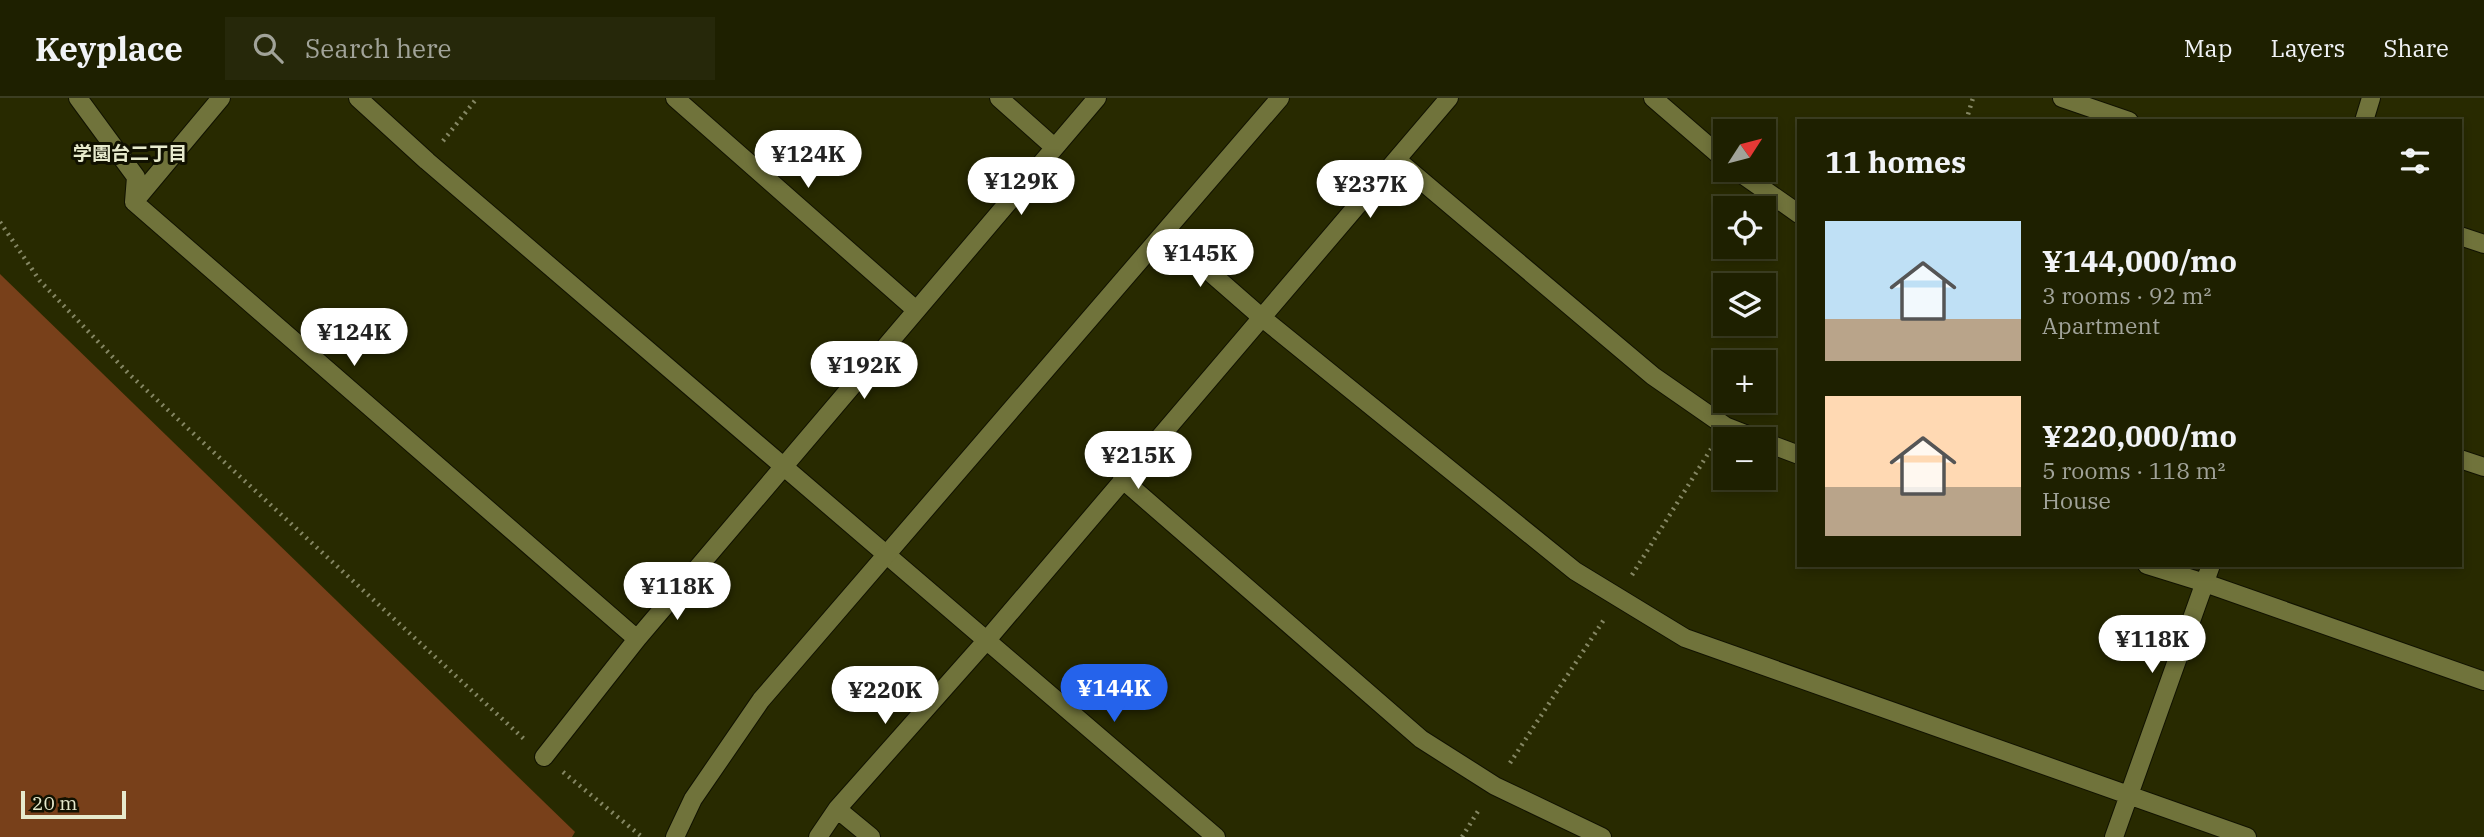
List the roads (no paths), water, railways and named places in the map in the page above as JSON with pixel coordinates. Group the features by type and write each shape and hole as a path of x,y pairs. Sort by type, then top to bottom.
{"street":[{"path":"78,98 136,177 134,202"},
{"path":"134,202 221,98"},
{"path":"358,98 1216,837"},
{"path":"675,98 916,310"},
{"path":"999,98 1054,147"},
{"path":"544,757 637,639 1097,98"},
{"path":"675,837 693,799 761,700 1280,98"},
{"path":"818,837 837,809 986,641 1260,316 1449,98"},
{"path":"1653,98 1713,149"},
{"path":"2062,98 2123,119"},
{"path":"2365,119 2371,98"},
{"path":"1397,160 1653,376 1728,427"},
{"path":"1753,182 1797,213"},
{"path":"134,202 637,639"},
{"path":"1165,233 1260,316 1575,571 1685,639 2247,837"},
{"path":"2462,237 2484,244"},
{"path":"1776,447 1797,455"},
{"path":"2462,460 2484,467"},
{"path":"1122,479 1421,739 1495,786 1602,837"},
{"path":"2153,567 2484,681"},
{"path":"2114,837 2210,567"},
{"path":"837,809 871,837"}],"district":[{"name":"学園台二丁目","path":"130,153"}]}
